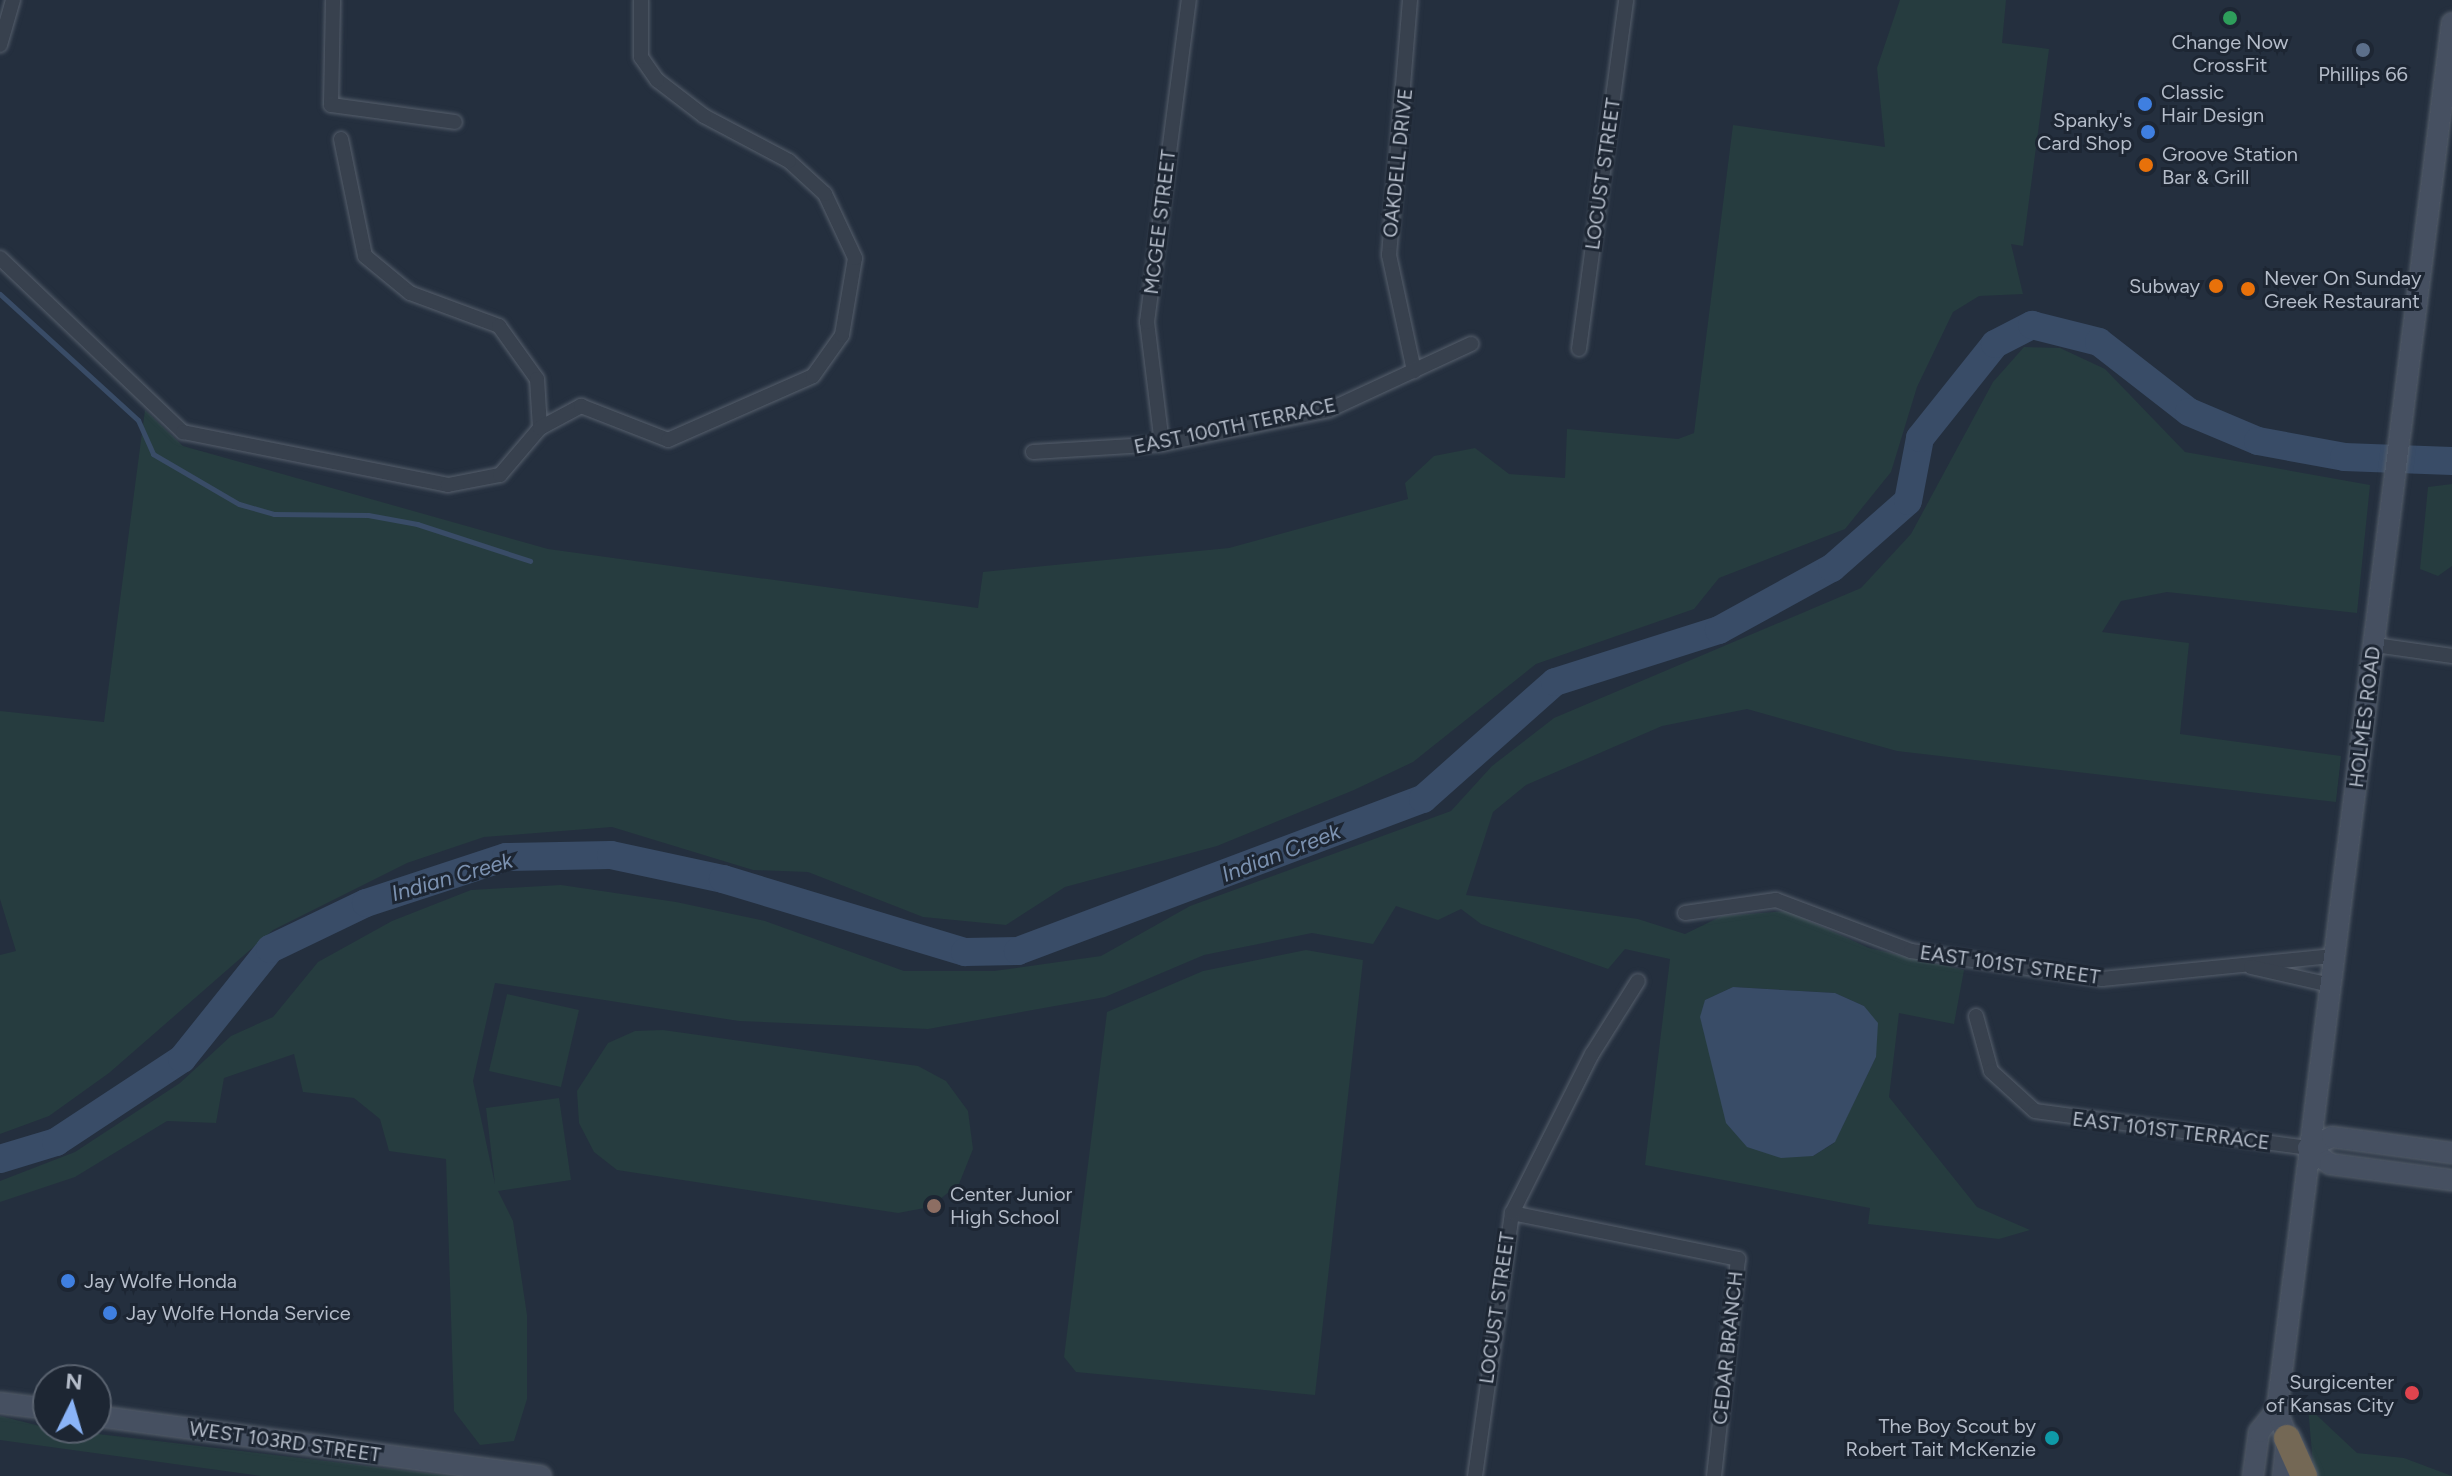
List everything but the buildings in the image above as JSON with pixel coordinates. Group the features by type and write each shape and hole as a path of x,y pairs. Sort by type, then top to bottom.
{"highway":[{"path":"2287,1438 2304,1476"}],"main road":[{"name":"HOLMES ROAD","path":"2283,1476 2287,1438 2277,1410 2308,1148 2408,396 2452,23"},
{"name":"EAST 101ST TERRACE","path":"2452,1153 2332,1137 2308,1148 2330,1164 2452,1180"},
{"path":"0,1403 32,1407"},
{"name":"HOLMES ROAD","path":"2253,1476 2259,1432 2277,1410"},
{"name":"WEST 103RD STREET","path":"112,1418 541,1476"}],"street":[{"path":"0,45 13,0"},
{"path":"333,0 331,105 455,122"},
{"path":"0,258 183,432 474,486 500,475 540,428 581,406 668,440 813,376 842,335 855,288 855,258 844,227 825,194 789,161 657,80 641,57 641,0"},
{"name":"MCGEE STREET","path":"1162,444 1147,322 1189,0"},
{"name":"OAKDELL DRIVE","path":"1410,0 1389,255 1414,371"},
{"name":"LOCUST STREET","path":"1579,349 1626,0"},
{"path":"341,139 365,256 410,293 499,326 537,379 540,428"},
{"name":"EAST 100TH TERRACE","path":"1033,452 1162,444 1329,410 1471,344"},
{"path":"2375,645 2452,656"},
{"name":"EAST 101ST STREET","path":"1685,913 1776,900 1911,951 2102,979 2251,967 2330,985"},
{"name":"EAST 101ST STREET","path":"2251,967 2276,956 2334,956"},
{"name":"LOCUST STREET","path":"1475,1476 1512,1213 1592,1054 1638,981"},
{"name":"EAST 101ST TERRACE","path":"1976,1016 1991,1071 2035,1111 2308,1148"},
{"name":"CEDAR BRANCH","path":"1512,1213 1738,1259 1714,1476"}],"green space":[{"path":"1900,0 2006,0 2002,43 2049,49 2023,246 2011,244 2023,294 1979,296 1953,312 1917,387 1891,472 1845,529 1719,578 1694,609 1536,664 1413,762 1354,790 1217,846 1065,887 1006,925 923,917 808,872 753,870 612,827 484,837 407,863 273,930 109,1073 49,1116 0,1134 0,955 16,951 0,899 0,711 104,722 145,410 183,446 548,549 978,608 983,572 1229,548 1408,499 1405,483 1434,456 1475,448 1509,474 1565,478 1567,429 1678,439 1694,433 1733,125 1885,147 1877,68"},
{"path":"2024,347 2060,348 2105,369 2185,452 2370,485 2357,613 2167,592 2121,601 2102,632 2189,643 2180,734 2341,756 2336,802 1897,751 1747,709 1662,726 1526,785 1493,812 1466,895 1638,919 1685,934 1722,916 1787,911 1869,948 1964,970 1954,1024 1899,1013 1889,1097 1977,1207 2030,1230 1999,1239 1868,1224 1870,1208 1645,1165 1670,959 1625,949 1608,969 1481,924 1461,909 1438,920 1396,906 1373,944 1312,933 1204,955 1105,997 928,1029 739,1021 495,983 473,1081 495,1184 486,1108 559,1098 571,1180 498,1191 513,1221 527,1315 527,1399 514,1441 480,1445 454,1411 446,1159 389,1151 380,1119 354,1098 303,1092 294,1054 224,1078 216,1123 167,1121 75,1177 0,1202 0,1181 75,1152 180,1083 231,1036 273,1017 318,962 392,921 471,890 561,885 676,902 765,921 904,971 994,971 1101,956 1190,906 1451,811 1492,766 1554,718 1861,588 1911,534 1993,382","holes":["1733,987 1835,993 1864,1006 1876,1057 1834,1143 1813,1156 1705,1000"]},
{"path":"2452,484 2452,566 2438,576 2420,569 2428,487"},
{"path":"1306,950 1363,960 1315,1395 1076,1372 1064,1357 1107,1012 1203,971"},
{"path":"507,994 579,1010 561,1087 489,1071"},
{"path":"663,1030 918,1066 946,1081 968,1111 973,1149 959,1184 930,1207 898,1213 617,1170 594,1152 579,1123 577,1091 608,1043 635,1031"},
{"path":"2308,1407 2357,1453 2404,1458 2452,1476 2314,1476"},
{"path":"0,1416 32,1424 32,1444 112,1444 112,1436 452,1476 261,1476 0,1440"}],"water":[{"path":"1733,987 1835,993 1864,1006 1878,1023 1876,1057 1835,1142 1813,1156 1781,1158 1747,1147 1726,1123 1700,1017 1705,1000"}],"waterway":[{"path":"0,294 138,420 153,454 239,504 274,514 368,515 417,524 530,561"},
{"name":"Indian Creek","path":"0,1159 56,1142 182,1059 270,949 366,903 506,857 611,855 723,879 965,952 1018,951 1423,799 1555,682 1719,630 1832,568 1908,501 1920,438 1995,344 2032,325 2099,342 2189,412 2258,441 2344,457 2452,461"}],"place":[{"name":"Change Now CrossFit","path":"2230,18"},
{"name":"Phillips 66","path":"2363,50"},
{"name":"Classic Hair Design","path":"2145,104"},
{"name":"Spanky's Card Shop","path":"2148,132"},
{"name":"Groove Station Bar & Grill","path":"2146,165"},
{"name":"Subway","path":"2216,286"},
{"name":"Never On Sunday Greek Restaurant","path":"2248,289"},
{"name":"Center Junior High School","path":"934,1206"},
{"name":"Jay Wolfe Honda","path":"68,1281"},
{"name":"Jay Wolfe Honda Service","path":"110,1313"},
{"name":"Surgicenter of Kansas City","path":"2412,1393"},
{"name":"The Boy Scout by Robert Tait McKenzie","path":"2052,1438"}]}
